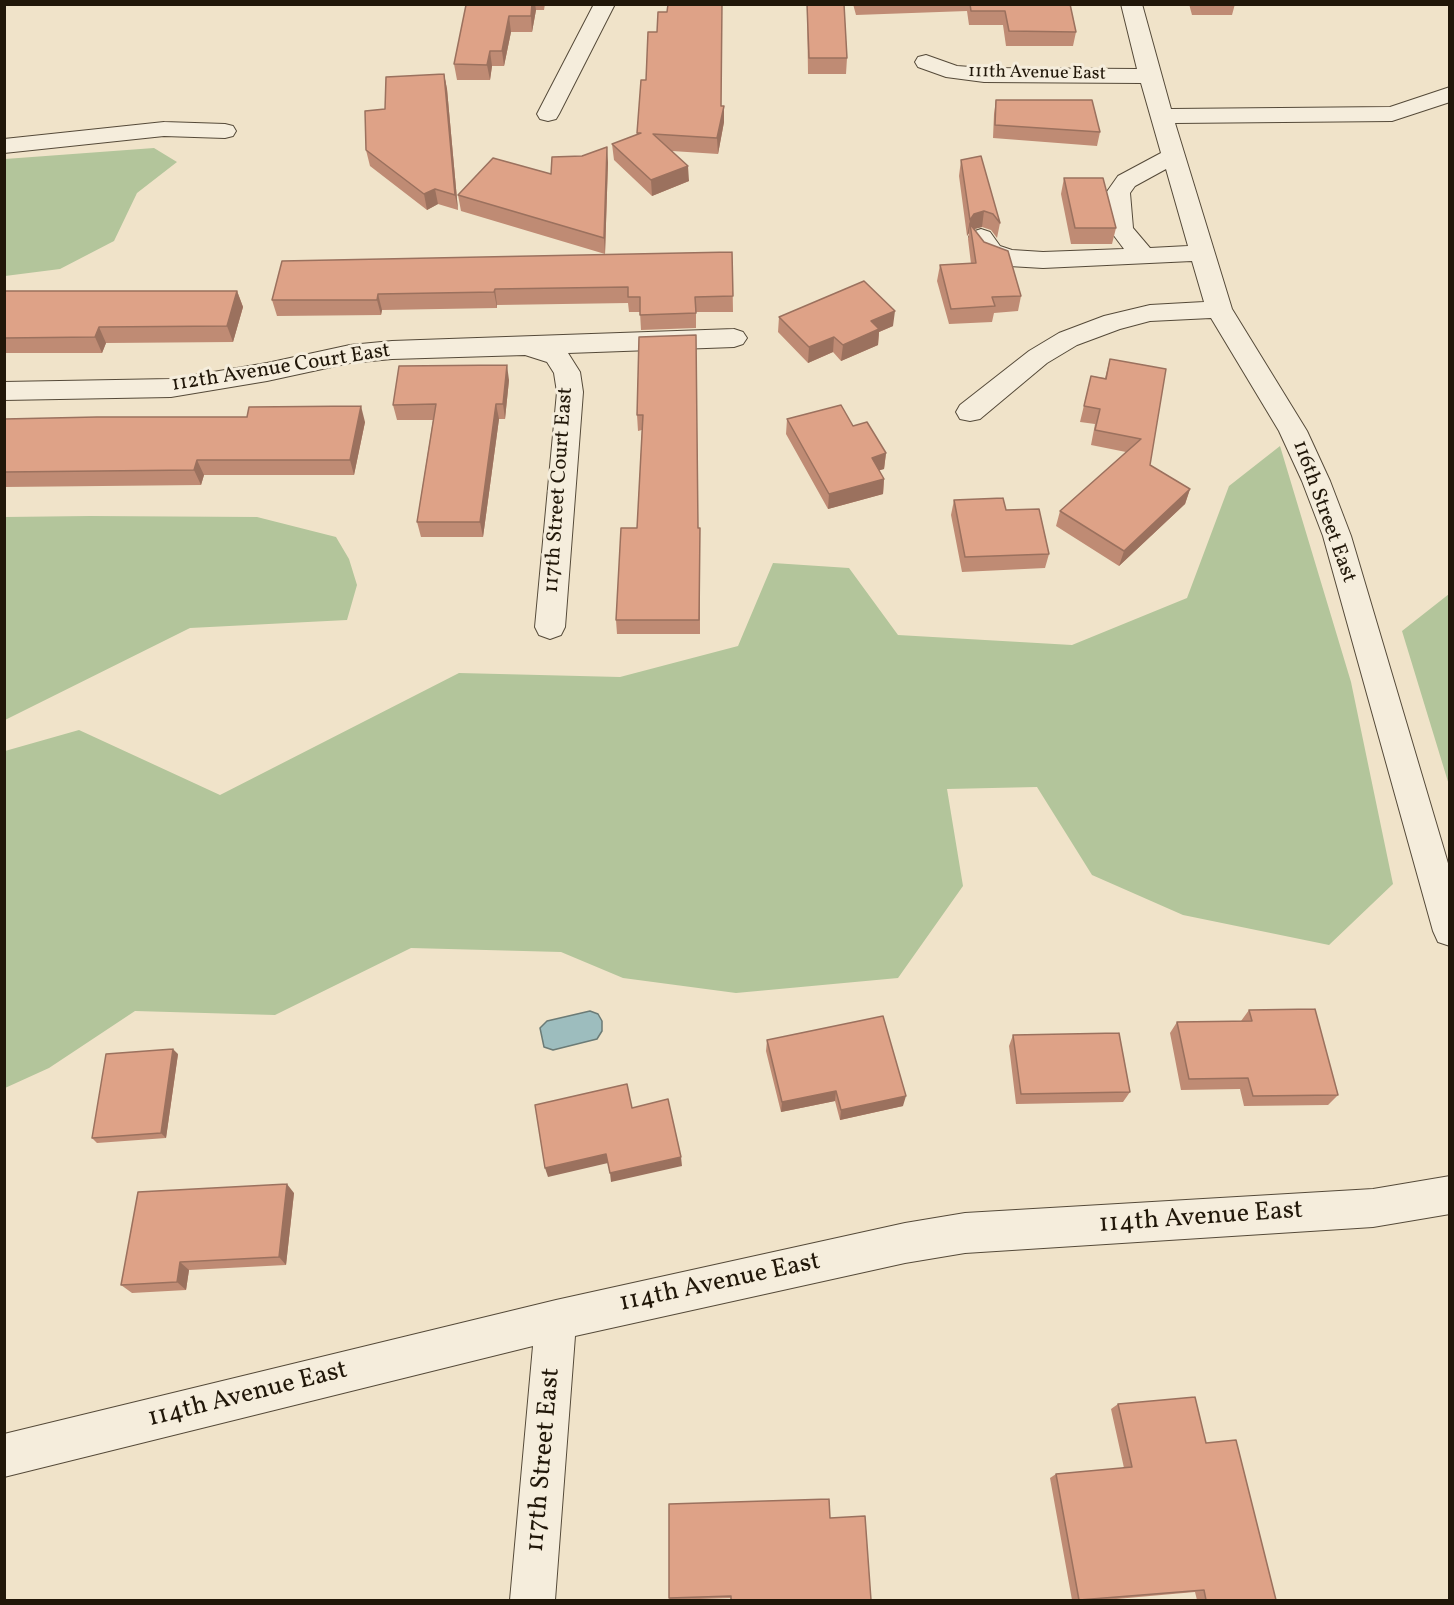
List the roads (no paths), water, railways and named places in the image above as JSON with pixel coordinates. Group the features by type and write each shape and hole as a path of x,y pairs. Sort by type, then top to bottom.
{"street":[{"path":"548,114 605,4"},
{"name":"116th Street East","path":"1131,4 1219,309 1293,431 1316,481 1337,536 1449,931"},
{"name":"111th Avenue East","path":"926,62 954,72 984,75 1150,76"},
{"path":"1162,116 1392,114 1449,94"},
{"path":"4,146 164,129 225,130"},
{"path":"1144,256 1121,229 1118,210 1119,193 1126,182 1174,156"},
{"path":"981,237 991,251 1009,258 1043,260 1203,254"},
{"path":"970,412 1038,357 1068,339 1113,322 1150,314 1219,309"},
{"path":"527,346 734,338"},
{"name":"112th Avenue Court East","path":"4,391 171,388 267,372 350,354 392,350 527,346 556,356"},
{"name":"117th Street Court East","path":"550,627 570,392 567,372 556,356"},
{"name":"114th Avenue East","path":"4,1456 556,1320 905,1243 965,1233 1372,1208 1449,1195"},
{"name":"117th Street East","path":"533,1600 556,1320"}],"water":[{"path":"590,1011 598,1014 602,1021 602,1031 597,1039 553,1050 544,1047 540,1028 547,1021"}]}
